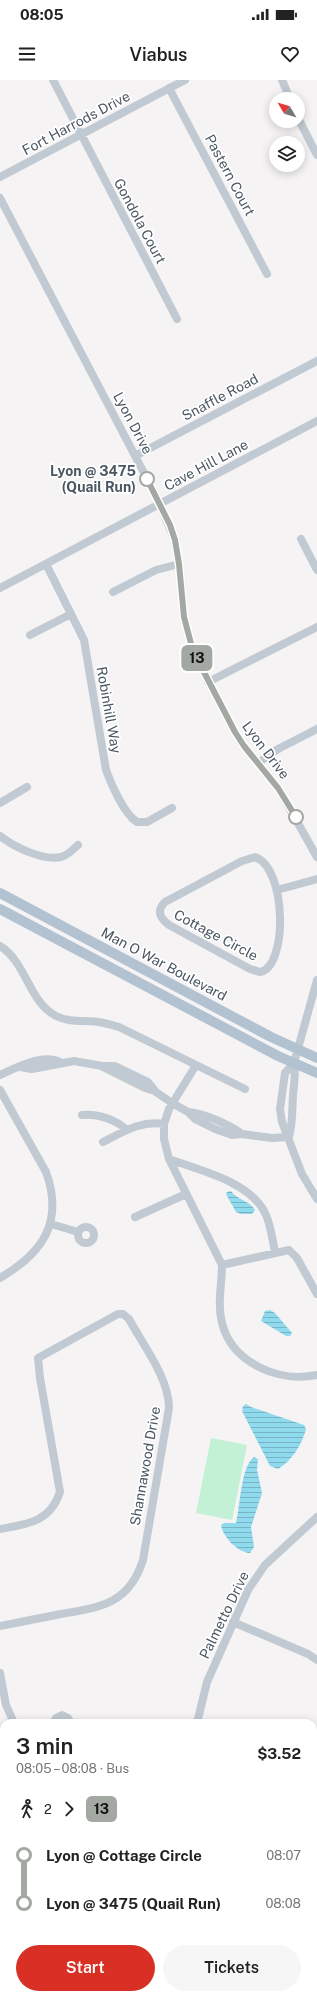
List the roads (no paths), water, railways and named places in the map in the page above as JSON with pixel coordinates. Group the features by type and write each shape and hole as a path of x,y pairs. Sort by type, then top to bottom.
{"main road":[{"name":"Man O War Boulevard","path":"0,893 271,1037 317,1058"},
{"name":"Man O War Boulevard","path":"0,909 294,1063 317,1073"}],"street":[{"name":"Gondola Court","path":"52,80 177,319"},
{"name":"Fort Harrods Drive","path":"0,177 185,80"},
{"path":"282,80 287,92"},
{"name":"Pastern Court","path":"169,88 267,274"},
{"path":"303,128 317,155"},
{"name":"Lyon Drive","path":"0,198 160,504 175,540 184,617 193,651 235,732 244,746 286,799 317,857"},
{"name":"Snaffle Road","path":"135,456 317,361"},
{"name":"Cave Hill Lane","path":"0,588 317,421"},
{"path":"301,538 317,570"},
{"name":"Robinhill Way","path":"46,564 84,640 106,770 110,782 129,815 137,822 147,822 172,808"},
{"path":"113,592 156,570 179,564"},
{"path":"30,635 71,614"},
{"path":"208,682 317,627"},
{"path":"258,763 278,749 317,729"},
{"path":"0,803 27,787"},
{"path":"0,836 25,851 56,858 66,855 78,844"},
{"name":"Cottage Circle","path":"250,858 258,859 264,863 277,890 280,911 278,934 273,960 263,971 250,969 169,925 163,921 159,914 161,907 166,902 250,858"},
{"path":"277,890 317,879"},
{"path":"0,946 12,954 39,1001 49,1012 70,1021 99,1022 119,1027 244,1089"},
{"path":"317,980 294,1063 285,1073 280,1108 282,1122 302,1174 317,1199"},
{"path":"0,1075 20,1067 32,1069 51,1066 60,1062 74,1061 102,1066 115,1066 148,1082 156,1092 188,1112 198,1113 234,1128 242,1134 272,1138 289,1137"},
{"path":"289,1137 293,1119 293,1094 297,1077 294,1063"},
{"path":"196,1065 172,1103 164,1124 164,1139 169,1159 222,1265 220,1306 222,1322 228,1338 236,1350 255,1364 277,1374 295,1378 317,1375"},
{"path":"0,1090 46,1172 52,1196 51,1224 36,1250 26,1260 0,1278"},
{"path":"82,1115 95,1115 118,1123 127,1130"},
{"path":"103,1142 127,1130 148,1123 164,1124"},
{"path":"169,1159 232,1183 246,1191 265,1212 275,1252"},
{"path":"135,1218 186,1194"},
{"path":"51,1224 78,1232"},
{"path":"222,1265 286,1250 294,1254 317,1294"},
{"name":"Shannawood Drive","path":"0,1529 30,1523 42,1517 53,1507 60,1492 40,1378 38,1358 118,1314 124,1314 129,1319 165,1383 169,1399 169,1408 143,1560 139,1572 123,1594 98,1607 0,1626"},
{"name":"Palmetto Drive","path":"198,1719 207,1682 248,1590 265,1565 317,1517"},
{"path":"234,1622 308,1654 317,1660"},
{"path":"0,1673 6,1705 12,1719"},
{"path":"0,1698 6,1705"},
{"path":"56,1719 62,1715 69,1719"}],"water":[{"path":"231,1191 255,1210 252,1214 241,1214 236,1212 226,1194 227,1192"},
{"path":"270,1310 275,1313 292,1333 290,1336 286,1336 261,1321 265,1311"},
{"path":"246,1404 304,1425 306,1429 296,1452 283,1466 278,1469 270,1466 242,1411 243,1406"},
{"path":"254,1457 258,1459 257,1470 262,1493 251,1527 254,1547 250,1553 240,1550 231,1543 222,1530 221,1525 224,1523 236,1523 246,1469"}],"place":[{"name":"Lyon @ 3475 (Quail Run)","path":"147,479"}]}
